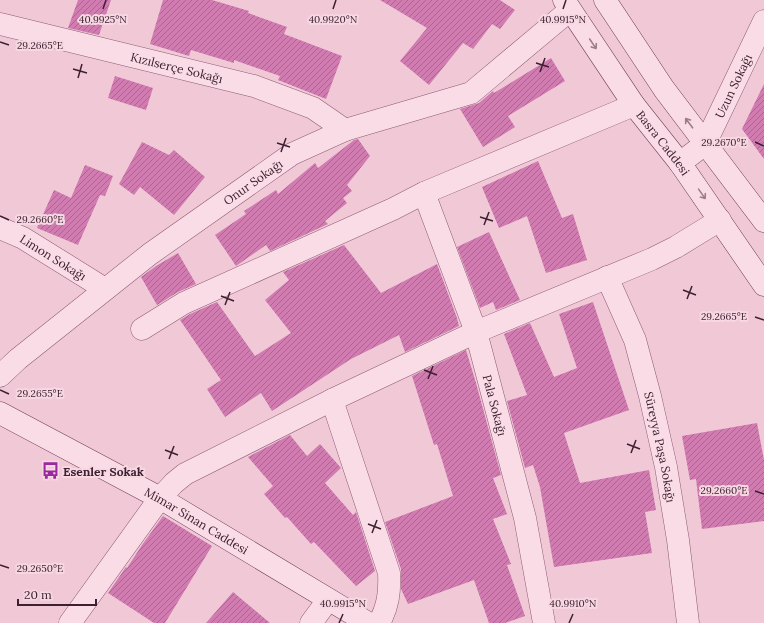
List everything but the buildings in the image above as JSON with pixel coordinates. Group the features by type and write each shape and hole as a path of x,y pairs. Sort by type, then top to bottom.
{"street":[{"path":"605,0 664,89 764,221"},
{"name":"Basra Caddesi","path":"567,5 634,105 680,163 764,285"},
{"name":"Onur Sokağı","path":"0,376 18,359 150,254 292,154 345,130 471,93 567,5"},
{"name":"Uzun Sokağı","path":"680,163 705,144 764,21"},
{"name":"Kızılserçe Sokağı","path":"0,24 254,86 313,108 345,130"},
{"path":"142,329 184,303 393,209 424,193 634,105"},
{"name":"Pala Sokağı","path":"424,193 476,332 525,518 544,623"},
{"path":"70,623 160,498 185,474 332,400 476,332 652,259 676,247 720,220"},
{"name":"Limon Sokağı","path":"0,228 23,238 105,289"},
{"name":"Süreyya Paşa Sokağı","path":"607,277 635,340 650,396 669,481 688,623"},
{"path":"332,400 388,573 388,599 384,614 379,623"},
{"name":"Mimar Sinan Caddesi","path":"0,413 160,498 368,623"},
{"path":"310,623 328,600"}],"place":[{"name":"Esenler Sokak","path":"50,471"}]}
